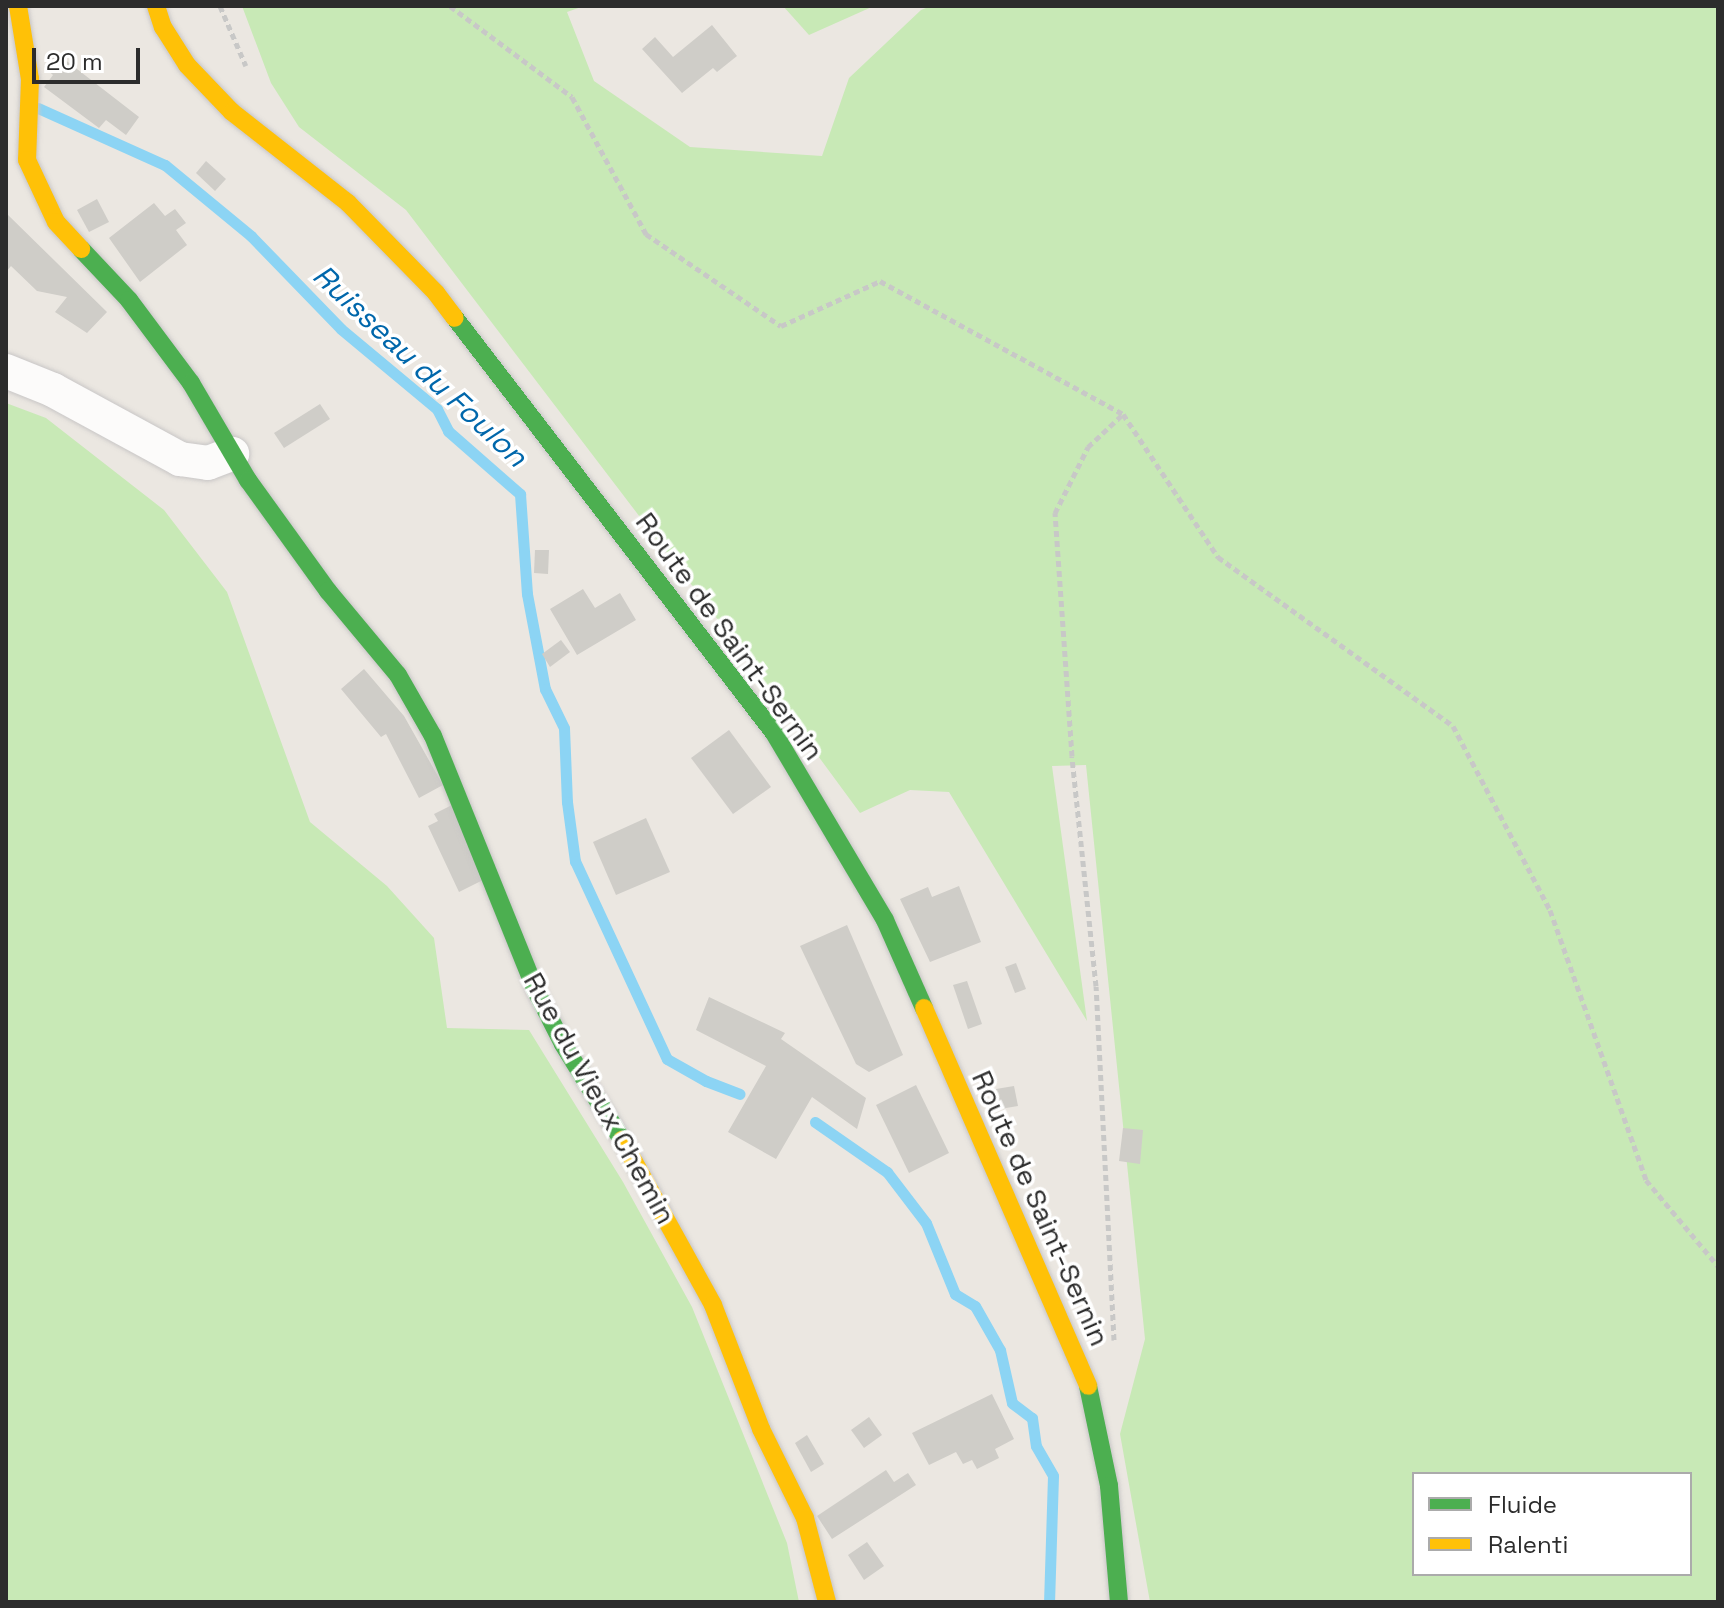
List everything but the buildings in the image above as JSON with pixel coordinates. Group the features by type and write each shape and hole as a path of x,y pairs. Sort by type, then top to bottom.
{"street":[{"name":"Rue du Vieux Chemin","path":"18,6 30,79 25,137 27,160 56,222 129,300 191,383 232,454 328,591 398,675 433,736 535,989 563,1044 654,1193 713,1305 761,1429 805,1518 827,1602"},
{"name":"Route de Saint-Sernin","path":"156,6 163,27 187,65 232,112 348,203 436,293 782,746 885,920 1088,1386 1109,1486 1119,1602"},
{"path":"6,371 53,390 180,459 208,463 232,454"}],"path":[{"path":"450,6 572,97 646,234 781,326 880,281 1123,414 1218,557 1453,726 1550,910 1646,1180 1718,1266"},
{"path":"1114,1345 1096,986 1072,756 1055,513 1088,447 1123,414"}],"green space":[{"path":"242,6 584,6 567,12 594,81 690,147 822,156 849,78 921,10 931,6 1718,6 1718,1602 1150,1602 1120,1434 1145,1339 1086,765 1052,766 1087,1021 949,792 910,790 860,813 710,609 406,210 299,127 271,83"},
{"path":"783,6 874,6 809,35"},
{"path":"6,403 46,418 164,510 227,592 310,822 387,886 434,938 447,1028 529,1030 623,1182 692,1307 787,1543 799,1602 6,1602"}],"waterway":[{"name":"Ruisseau du Foulon","path":"38,108 165,165 251,236 341,329 437,409 448,431 520,494 527,594 545,689 564,728 567,802 575,861 667,1059 706,1081 740,1094"},
{"name":"Ruisseau du Foulon","path":"815,1122 887,1172 926,1223 955,1294 975,1306 1000,1350 1012,1403 1032,1418 1036,1446 1053,1476 1049,1602"}],"traffic: fast":[{"path":"81,249 129,300 191,383 248,480 328,591 398,675 433,736 535,989 563,1044 622,1140"},
{"path":"455,318 774,733 885,920 924,1008"},
{"path":"1088,1386 1109,1486 1119,1602"}],"traffic: slow":[{"path":"18,6 30,79 27,160 56,222 81,249"},
{"path":"156,6 163,27 187,65 232,112 348,203 436,293 455,318"},
{"path":"924,1008 1088,1386"},
{"path":"622,1140 713,1305 761,1429 805,1518 827,1602"}]}
